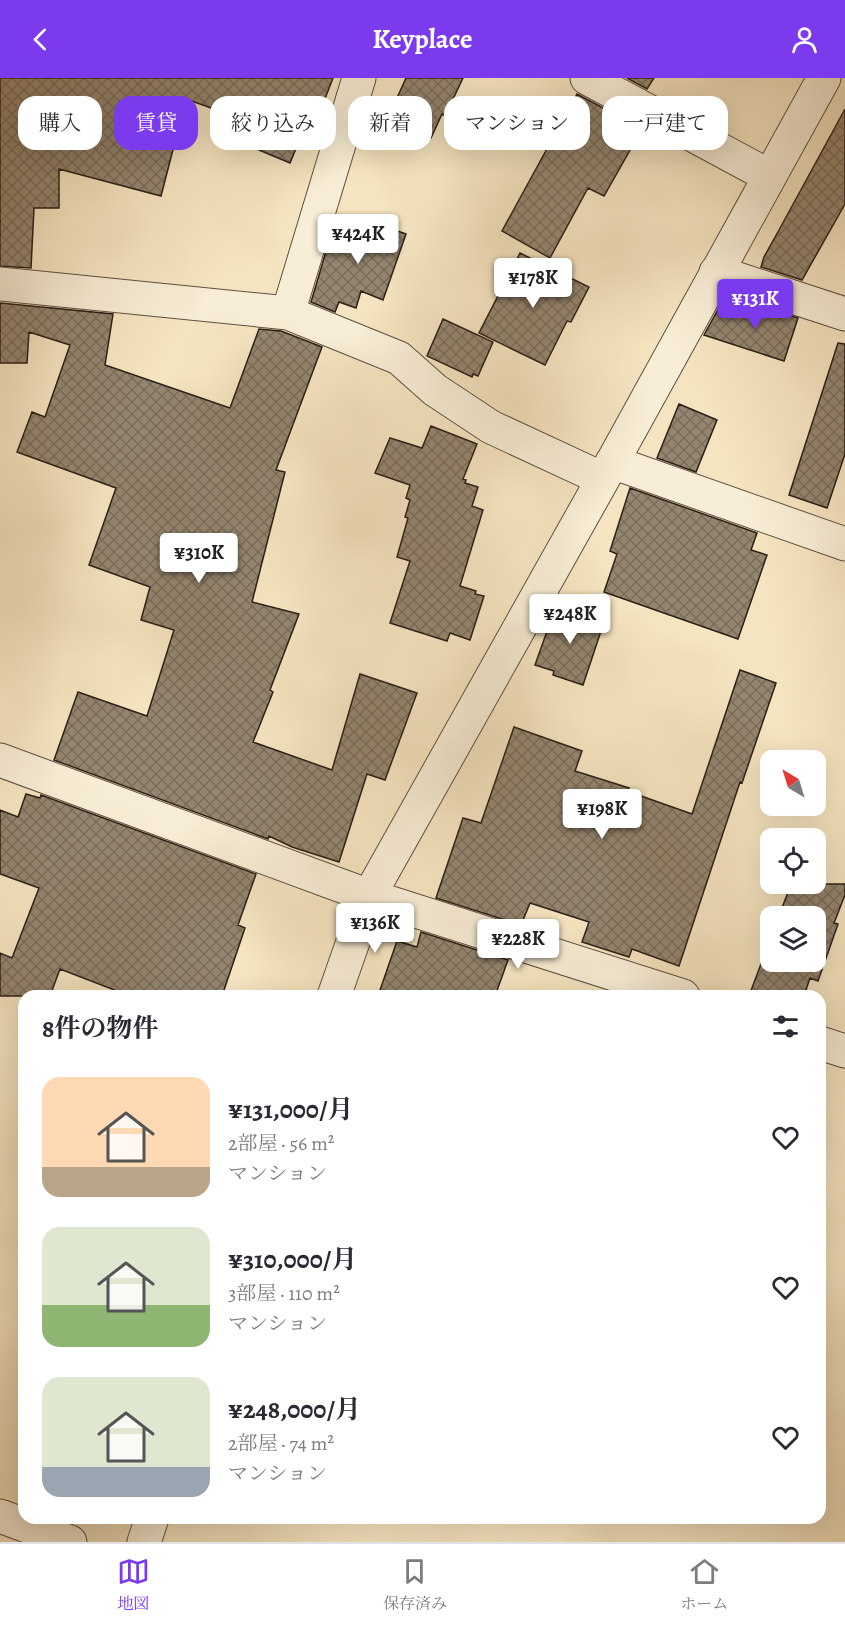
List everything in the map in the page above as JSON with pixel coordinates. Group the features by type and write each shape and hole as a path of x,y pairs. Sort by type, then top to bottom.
{"street":[{"path":"288,313 359,78"},
{"path":"587,78 769,176"},
{"path":"336,990 369,896 824,78"},
{"path":"716,272 845,314"},
{"path":"0,284 288,313 399,358 435,390 491,427 607,470 845,544"},
{"path":"0,760 369,896 664,990"},
{"path":"826,1045 845,1051"},
{"path":"0,1516 18,1523"},
{"path":"22,1524 70,1542"},
{"path":"144,1542 150,1524"}],"building":[{"path":"0,78 333,78 326,96 210,96 210,108 198,103 198,96 114,96 114,150 173,150 161,196 59,169 59,208 34,208 31,268 0,266"},
{"path":"406,78 463,78 454,96 444,96 444,115 442,114 432,136 432,96 398,96"},
{"path":"627,78 654,78 647,89"},
{"path":"590,101 602,107 602,150 630,150 604,196 588,188 550,258 502,231 546,150 590,150"},
{"path":"845,109 845,204 802,280 761,267 764,257"},
{"path":"259,150 295,150 290,163"},
{"path":"352,215 406,234 383,300 361,291 356,308 339,302 335,312 311,302 327,248 338,252"},
{"path":"520,253 589,287 571,322 567,321 545,365 479,333"},
{"path":"0,303 113,314 105,365 230,408 259,329 281,331 322,347 276,470 285,472 252,602 299,614 270,690 273,692 253,742 332,770 360,674 417,693 385,780 367,774 339,862 292,847 269,836 268,839 54,760 78,692 147,716 174,630 141,620 150,587 89,565 116,488 17,452 32,412 45,417 70,345 29,332 27,363 0,363"},
{"path":"750,303 798,318 784,361 704,335 720,306 746,314"},
{"path":"443,319 493,342 478,376 473,374 472,377 427,356"},
{"path":"838,343 845,344 845,454 827,508 789,495"},
{"path":"679,404 717,420 696,472 657,458"},
{"path":"431,426 477,444 463,479 466,480 465,483 478,487 472,506 483,510 460,586 484,596 470,640 450,633 447,641 390,623 410,561 397,557 408,518 405,517 410,500 406,498 410,485 375,473 390,438 422,448"},
{"path":"630,488 757,533 751,550 767,555 738,639 604,592 617,554 610,551"},
{"path":"556,606 604,622 583,685 553,675 554,671 535,665"},
{"path":"740,670 776,683 742,783 740,782 679,966 632,949 629,957 582,942 589,922 530,903 521,925 436,898 463,818 481,823 514,727 582,751 575,771 629,788 627,791 692,814"},
{"path":"26,794 40,798 41,795 256,874 238,925 245,928 224,990 114,990 60,969 52,990 18,990 18,996 0,996 0,953 12,958 39,888 0,874 0,810 18,817"},
{"path":"826,884 845,884 845,895 834,923 838,924 826,958 826,906 783,906 787,894 826,894"},
{"path":"421,932 508,960 497,990 380,990 397,941 417,947"},
{"path":"760,966 760,972 821,972 818,981 810,978 806,990 751,990"}]}
